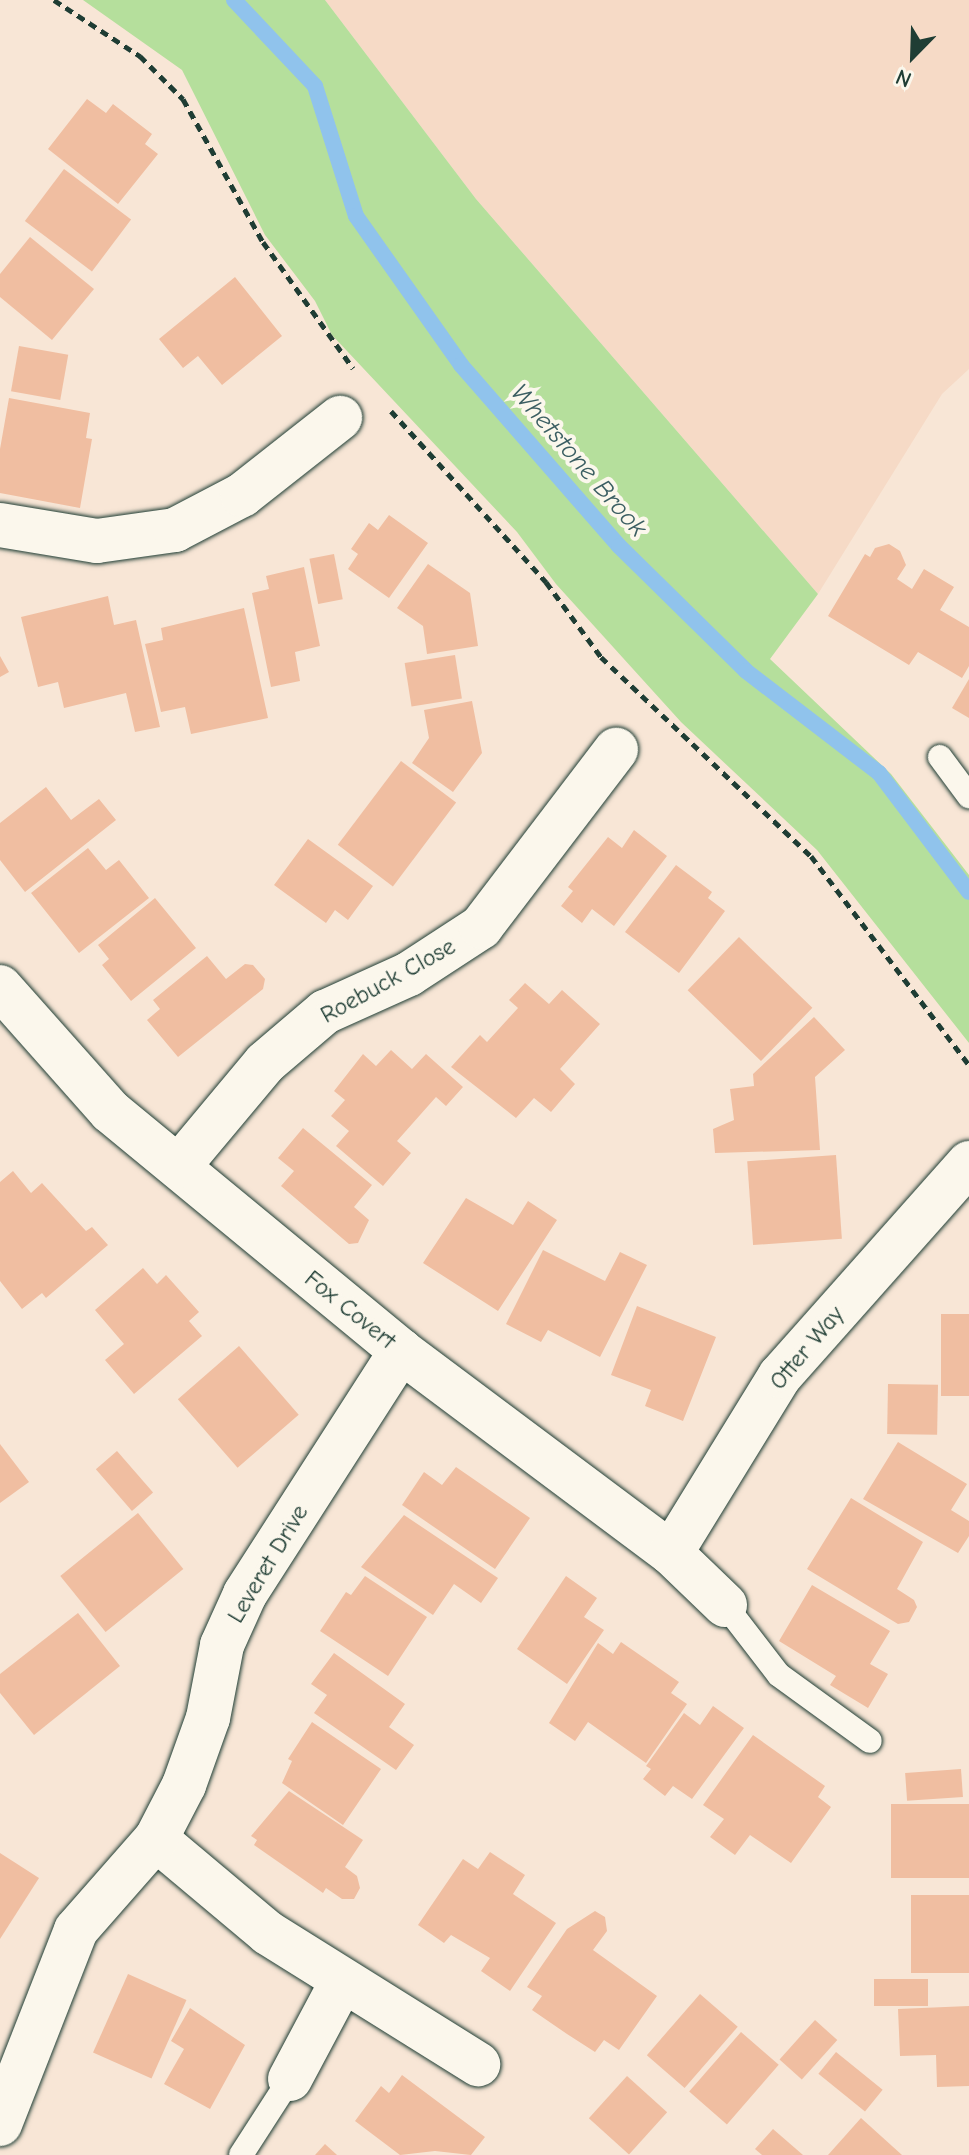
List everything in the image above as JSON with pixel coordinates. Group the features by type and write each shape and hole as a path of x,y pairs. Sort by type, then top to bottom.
{"street":[{"path":"0,525 97,541 175,530 242,495 340,418"},
{"name":"Roebuck Close","path":"179,1166 265,1063 325,1012 409,974 481,927 616,750"},
{"name":"Fox Covert","path":"0,987 110,1111 401,1351 671,1553 725,1605"},
{"name":"Otter Way","path":"671,1553 780,1376 969,1163"},
{"name":"Leveret Drive","path":"0,2124 76,1930 156,1839 184,1785 208,1718 222,1645 245,1594 401,1351"},
{"path":"156,1839 268,1933 478,2064"},
{"path":"290,2079 342,1981"}],"lane":[{"path":"940,757 969,796"},
{"path":"725,1605 779,1675 870,1741"},
{"path":"241,2155 290,2079"}],"path":[{"path":"54,0 140,56 183,99 263,242 357,372"},
{"path":"386,405 546,582 601,657 811,856 969,1065"}],"shaded area":[{"path":"325,0 969,0 969,369 942,394 818,594 476,199"}],"green space":[{"path":"83,0 325,0 476,199 818,594 770,659 891,774 969,875 969,1043 817,850 681,722 556,584 517,532 332,335 315,301 265,235 182,70"}],"building":[{"path":"87,99 106,113 113,104 152,134 145,144 158,154 118,204 48,149"},
{"path":"64,169 131,220 92,271 25,221"},
{"path":"30,237 94,289 52,340 0,297 0,274"},
{"path":"235,277 282,336 222,385 198,356 183,368 159,339"},
{"path":"19,346 68,355 60,400 11,391"},
{"path":"9,398 90,413 86,438 92,439 80,508 0,493 0,449"},
{"path":"389,515 428,543 389,598 348,569 358,554 351,549 369,523 378,530"},
{"path":"889,544 900,551 906,565 897,579 912,589 924,569 954,587 940,610 969,627 969,666 962,678 918,652 909,665 828,616 865,554 870,557 875,548"},
{"path":"334,554 343,599 318,604 309,559"},
{"path":"428,564 470,593 478,646 427,654 423,626 397,608"},
{"path":"304,567 320,646 295,652 300,681 271,687 252,593 269,589 266,576"},
{"path":"108,596 114,625 136,620 160,727 135,732 126,693 64,708 58,682 38,687 21,617"},
{"path":"244,608 268,718 191,734 185,707 161,712 145,644 163,640 161,628"},
{"path":"455,655 462,698 412,706 405,663"},
{"path":"0,656 9,672 0,677"},
{"path":"969,679 969,718 952,708"},
{"path":"472,701 482,753 453,792 412,763 429,738 424,710"},
{"path":"401,761 456,803 393,886 338,845"},
{"path":"46,787 71,820 99,799 116,820 25,892 0,860 0,823"},
{"path":"634,830 667,856 614,926 592,909 582,923 561,906 573,891 568,887 608,837 622,848"},
{"path":"308,839 373,886 348,920 335,910 326,923 274,885"},
{"path":"88,848 106,870 119,860 149,898 79,953 31,893"},
{"path":"676,865 712,892 708,898 725,911 679,973 625,932"},
{"path":"155,898 196,948 131,1001 102,965 109,959 98,945"},
{"path":"739,937 812,1008 761,1061 688,990"},
{"path":"207,956 226,979 245,964 253,965 265,979 263,989 178,1057 147,1020 160,1009 153,1000"},
{"path":"525,983 549,1004 562,990 600,1024 560,1069 575,1084 551,1112 534,1098 516,1118 451,1067 480,1035 487,1042 518,1008 509,1000"},
{"path":"814,1017 845,1050 815,1077 820,1150 715,1153 713,1129 734,1120 730,1089 754,1086 753,1074"},
{"path":"391,1050 412,1069 426,1054 463,1087 446,1106 436,1097 397,1141 411,1153 383,1186 336,1146 349,1131 331,1116 345,1100 334,1091 363,1054 376,1066"},
{"path":"303,1128 372,1185 354,1207 369,1220 358,1243 349,1244 281,1186 294,1171 278,1158"},
{"path":"836,1155 842,1239 753,1245 747,1161"},
{"path":"13,1171 31,1193 42,1183 86,1231 92,1227 108,1245 46,1298 42,1293 22,1309 0,1281 0,1182"},
{"path":"466,1198 513,1225 528,1201 557,1220 498,1311 423,1263"},
{"path":"543,1250 605,1281 620,1252 647,1265 600,1357 548,1330 541,1342 506,1324"},
{"path":"143,1268 157,1284 166,1275 199,1312 189,1321 202,1336 134,1394 105,1360 124,1344 95,1310"},
{"path":"637,1306 716,1337 683,1421 645,1406 651,1390 611,1375"},
{"path":"941,1314 969,1314 969,1396 941,1396"},
{"path":"239,1346 299,1415 238,1468 178,1399"},
{"path":"888,1384 938,1385 937,1435 887,1434"},
{"path":"898,1442 967,1484 951,1510 969,1521 969,1536 958,1553 863,1499"},
{"path":"0,1444 29,1482 0,1503"},
{"path":"117,1451 153,1493 132,1511 96,1469"},
{"path":"456,1467 530,1518 495,1569 402,1505 424,1472 442,1485"},
{"path":"851,1498 923,1542 897,1589 914,1600 917,1607 909,1622 898,1624 807,1569"},
{"path":"138,1513 183,1569 106,1632 60,1576"},
{"path":"404,1515 498,1578 481,1603 454,1584 433,1615 361,1567"},
{"path":"365,1576 427,1617 388,1676 320,1631 346,1592 351,1595"},
{"path":"566,1576 597,1598 584,1617 604,1630 567,1684 517,1649"},
{"path":"812,1585 890,1631 870,1664 888,1674 868,1708 830,1685 836,1676 779,1641"},
{"path":"78,1613 120,1666 34,1735 0,1693 0,1674"},
{"path":"621,1642 679,1682 671,1693 687,1704 646,1763 588,1722 575,1741 549,1723 598,1643 613,1654"},
{"path":"334,1653 405,1704 389,1727 414,1745 396,1770 314,1713 327,1695 311,1684"},
{"path":"713,1706 744,1728 692,1799 673,1786 665,1796 643,1779 651,1769 646,1766 684,1713 700,1725"},
{"path":"312,1722 381,1769 343,1825 282,1783 292,1761 288,1759"},
{"path":"753,1735 825,1786 818,1797 831,1807 791,1863 750,1835 735,1855 710,1837 724,1819 703,1805"},
{"path":"961,1769 963,1797 907,1801 905,1773"},
{"path":"289,1791 363,1840 345,1867 357,1876 360,1888 354,1899 342,1899 326,1888 323,1893 254,1845 257,1840 251,1836"},
{"path":"891,1804 969,1804 969,1878 891,1878"},
{"path":"490,1852 525,1875 513,1894 556,1923 510,1991 481,1971 490,1958 451,1935 444,1943 418,1925 463,1859 478,1869"},
{"path":"0,1853 39,1878 0,1939"},
{"path":"911,1895 969,1895 969,1973 911,1973"},
{"path":"595,1911 605,1917 607,1931 593,1950 657,1996 619,2050 604,2040 595,2052 567,2034 532,2010 542,1996 527,1987 567,1929"},
{"path":"128,1974 186,2000 151,2079 93,2053"},
{"path":"874,1979 928,1979 928,2006 874,2006"},
{"path":"700,1994 738,2027 685,2088 647,2055"},
{"path":"969,2006 969,2086 937,2087 936,2055 900,2056 898,2009"},
{"path":"190,2008 245,2045 210,2109 164,2084 184,2049 171,2041"},
{"path":"815,2020 837,2040 802,2079 780,2059"},
{"path":"741,2032 779,2065 727,2124 689,2092"},
{"path":"836,2052 883,2090 865,2112 818,2074"},
{"path":"402,2075 485,2137 471,2155 435,2151 400,2155 355,2121 381,2086 389,2093"},
{"path":"627,2076 667,2112 629,2154 589,2118"},
{"path":"861,2118 902,2155 828,2155"},
{"path":"773,2129 803,2155 762,2155 755,2149"},
{"path":"325,2144 337,2155 315,2155"}],"waterway":[{"name":"Whetstone Brook","path":"234,0 315,86 356,216 461,365 619,546 746,671 879,773 969,892"}]}
